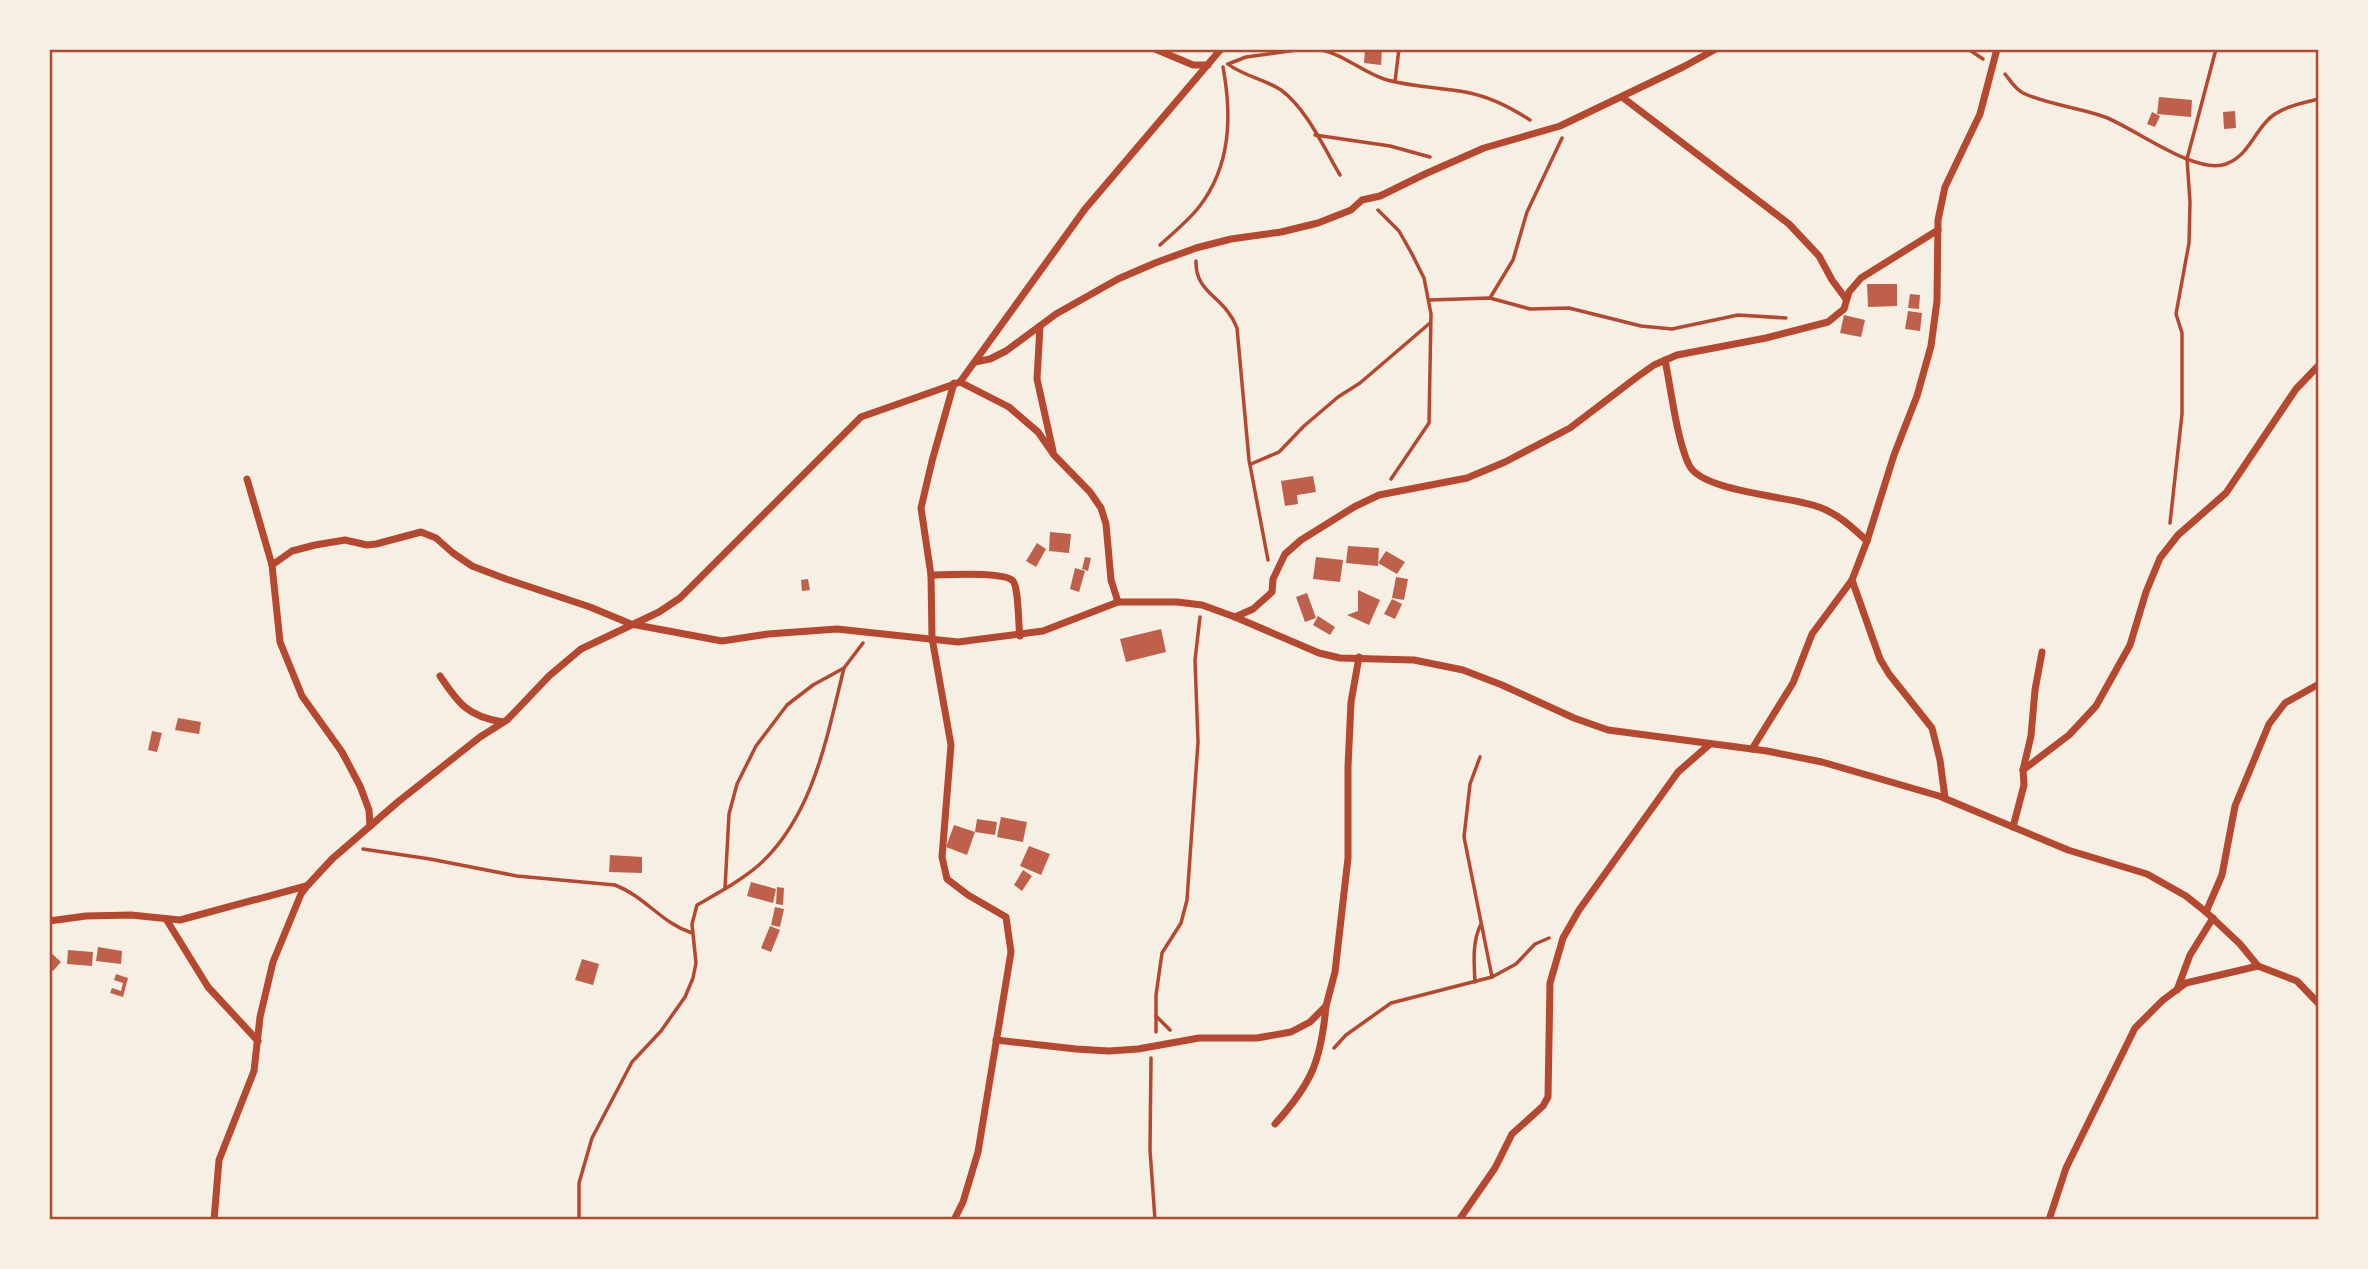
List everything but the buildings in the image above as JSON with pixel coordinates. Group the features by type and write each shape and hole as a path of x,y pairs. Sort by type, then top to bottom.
{"street":[{"path":"1155,49 1193,65 1208,65"},
{"path":"954,1220 963,1202 978,1152 1011,952 1006,916 947,880 942,857 951,744 932,638 931,575 921,508 932,461 957,382 975,362 1086,209 1221,49"},
{"path":"975,362 990,359 1006,351 1056,314 1118,279 1196,248 1318,223 1351,210 1362,200 1380,196 1485,148 1568,122 1716,49"},
{"path":"1752,750 1793,682 1812,634 1853,580 1867,541 1894,454 1917,396 1931,346 1937,300 1938,230 1945,187 1980,114 1997,49"},
{"path":"1622,97 1789,224 1819,256 1846,299"},
{"path":"1235,617 1253,609 1272,592 1273,579 1285,554 1301,540 1354,507 1379,495 1467,478 1505,462 1570,428 1637,377 1677,355 1766,338 1822,324 1837,317 1844,309 1849,292 1861,278 1938,230"},
{"path":"1040,326 1037,379 1054,455"},
{"path":"1665,360 1682,446 1689,467 1701,478 1724,486 1819,507 1847,522 1867,541"},
{"path":"2023,770 2068,735 2096,706 2130,645 2146,592 2160,558 2192,521 2226,493 2296,389 2319,365"},
{"path":"214,1220 219,1160 254,1071 260,1017 273,962 301,894 315,875 370,826 503,722 549,676 581,649 659,612 680,598 861,417 957,382 1009,407 1038,432 1054,455 1090,492 1101,508 1106,524 1111,580 1118,602"},
{"path":"247,480 272,565 280,642 302,696 342,752 360,786 369,810 370,826"},
{"path":"272,565 292,551 315,545 345,540 367,545 376,544 421,532 436,538 472,566 506,579 590,607 631,624 722,641 768,634 836,629 957,642 1043,631 1118,602 1177,602 1202,605 1319,653 1340,658 1414,660 1463,670 1608,730 1822,762 1945,798 2068,850 2147,874 2186,896 2206,912 2240,944 2258,966 2297,981 2319,1004"},
{"path":"931,575 990,575 1005,576 1012,580 1016,589 1020,636"},
{"path":"1853,580 1880,659 1932,729 1940,760 1945,798"},
{"path":"2012,827 2024,785 2023,770 2031,736 2042,652"},
{"path":"1275,1124 1292,1105 1315,1067 1323,1041 1326,1006 1335,972 1348,858 1351,702 1359,657"},
{"path":"440,676 457,702 478,718 503,722"},
{"path":"2206,912 2222,876 2235,806 2269,724 2285,703 2319,684"},
{"path":"1459,1220 1495,1168 1512,1134 1537,1112 1548,1097 1550,983 1563,938 1579,910 1678,772 1710,744"},
{"path":"49,921 120,915 180,920 307,886"},
{"path":"2176,990 2190,955 2213,918"},
{"path":"166,919 208,987 258,1041"},
{"path":"2049,1220 2066,1168 2135,1028 2147,1013 2186,984 2258,966"},
{"path":"996,1040 1109,1051 1199,1038 1257,1038 1291,1032 1310,1022 1326,1006"}],"path":[{"path":"1159,247 1199,207 1216,180 1224,158 1229,124 1223,65 1246,57 1304,49"},
{"path":"1314,49 1336,54 1359,68 1395,81 1466,92 1494,101 1515,110 1547,130"},
{"path":"1395,81 1399,49"},
{"path":"2167,549 2182,414 2182,333 2176,314 2189,243 2188,159 2216,49"},
{"path":"1994,62 2019,91 2105,117 2188,159 2208,166 2225,164 2241,156 2267,120 2297,105 2319,99"},
{"path":"1228,64 1279,89 1294,101 1340,175"},
{"path":"1490,298 1513,260 1527,212 1568,122"},
{"path":"1315,135 1410,150 1447,164"},
{"path":"1362,200 1385,216 1399,231 1424,278 1431,321 1429,423 1379,495"},
{"path":"1196,248 1197,278 1205,289 1224,304 1232,314 1237,328 1246,434 1265,548 1273,579"},
{"path":"1429,300 1490,298 1530,309 1569,308 1641,326 1672,329 1738,315 1771,316 1822,324"},
{"path":"1251,464 1279,453 1304,426 1338,397 1360,383 1431,321"},
{"path":"1154,1220 1149,1085 1162,953 1181,923 1187,900 1198,742 1195,660 1202,605"},
{"path":"725,888 729,814 737,784 756,746 787,705 813,685 844,668 855,657 869,633"},
{"path":"579,1220 579,1183 592,1138 632,1062 661,1031 685,997 693,978 695,963 692,924 697,905 766,858 802,809 826,740 844,668"},
{"path":"1479,757 1470,784 1464,837 1492,976"},
{"path":"347,845 376,852 462,864 493,873 615,885 630,891 676,927 692,933"},
{"path":"1475,982 1475,936 1481,924"},
{"path":"1315,1067 1346,1035 1391,1003 1492,976 1516,964 1540,940 1563,938"}]}
